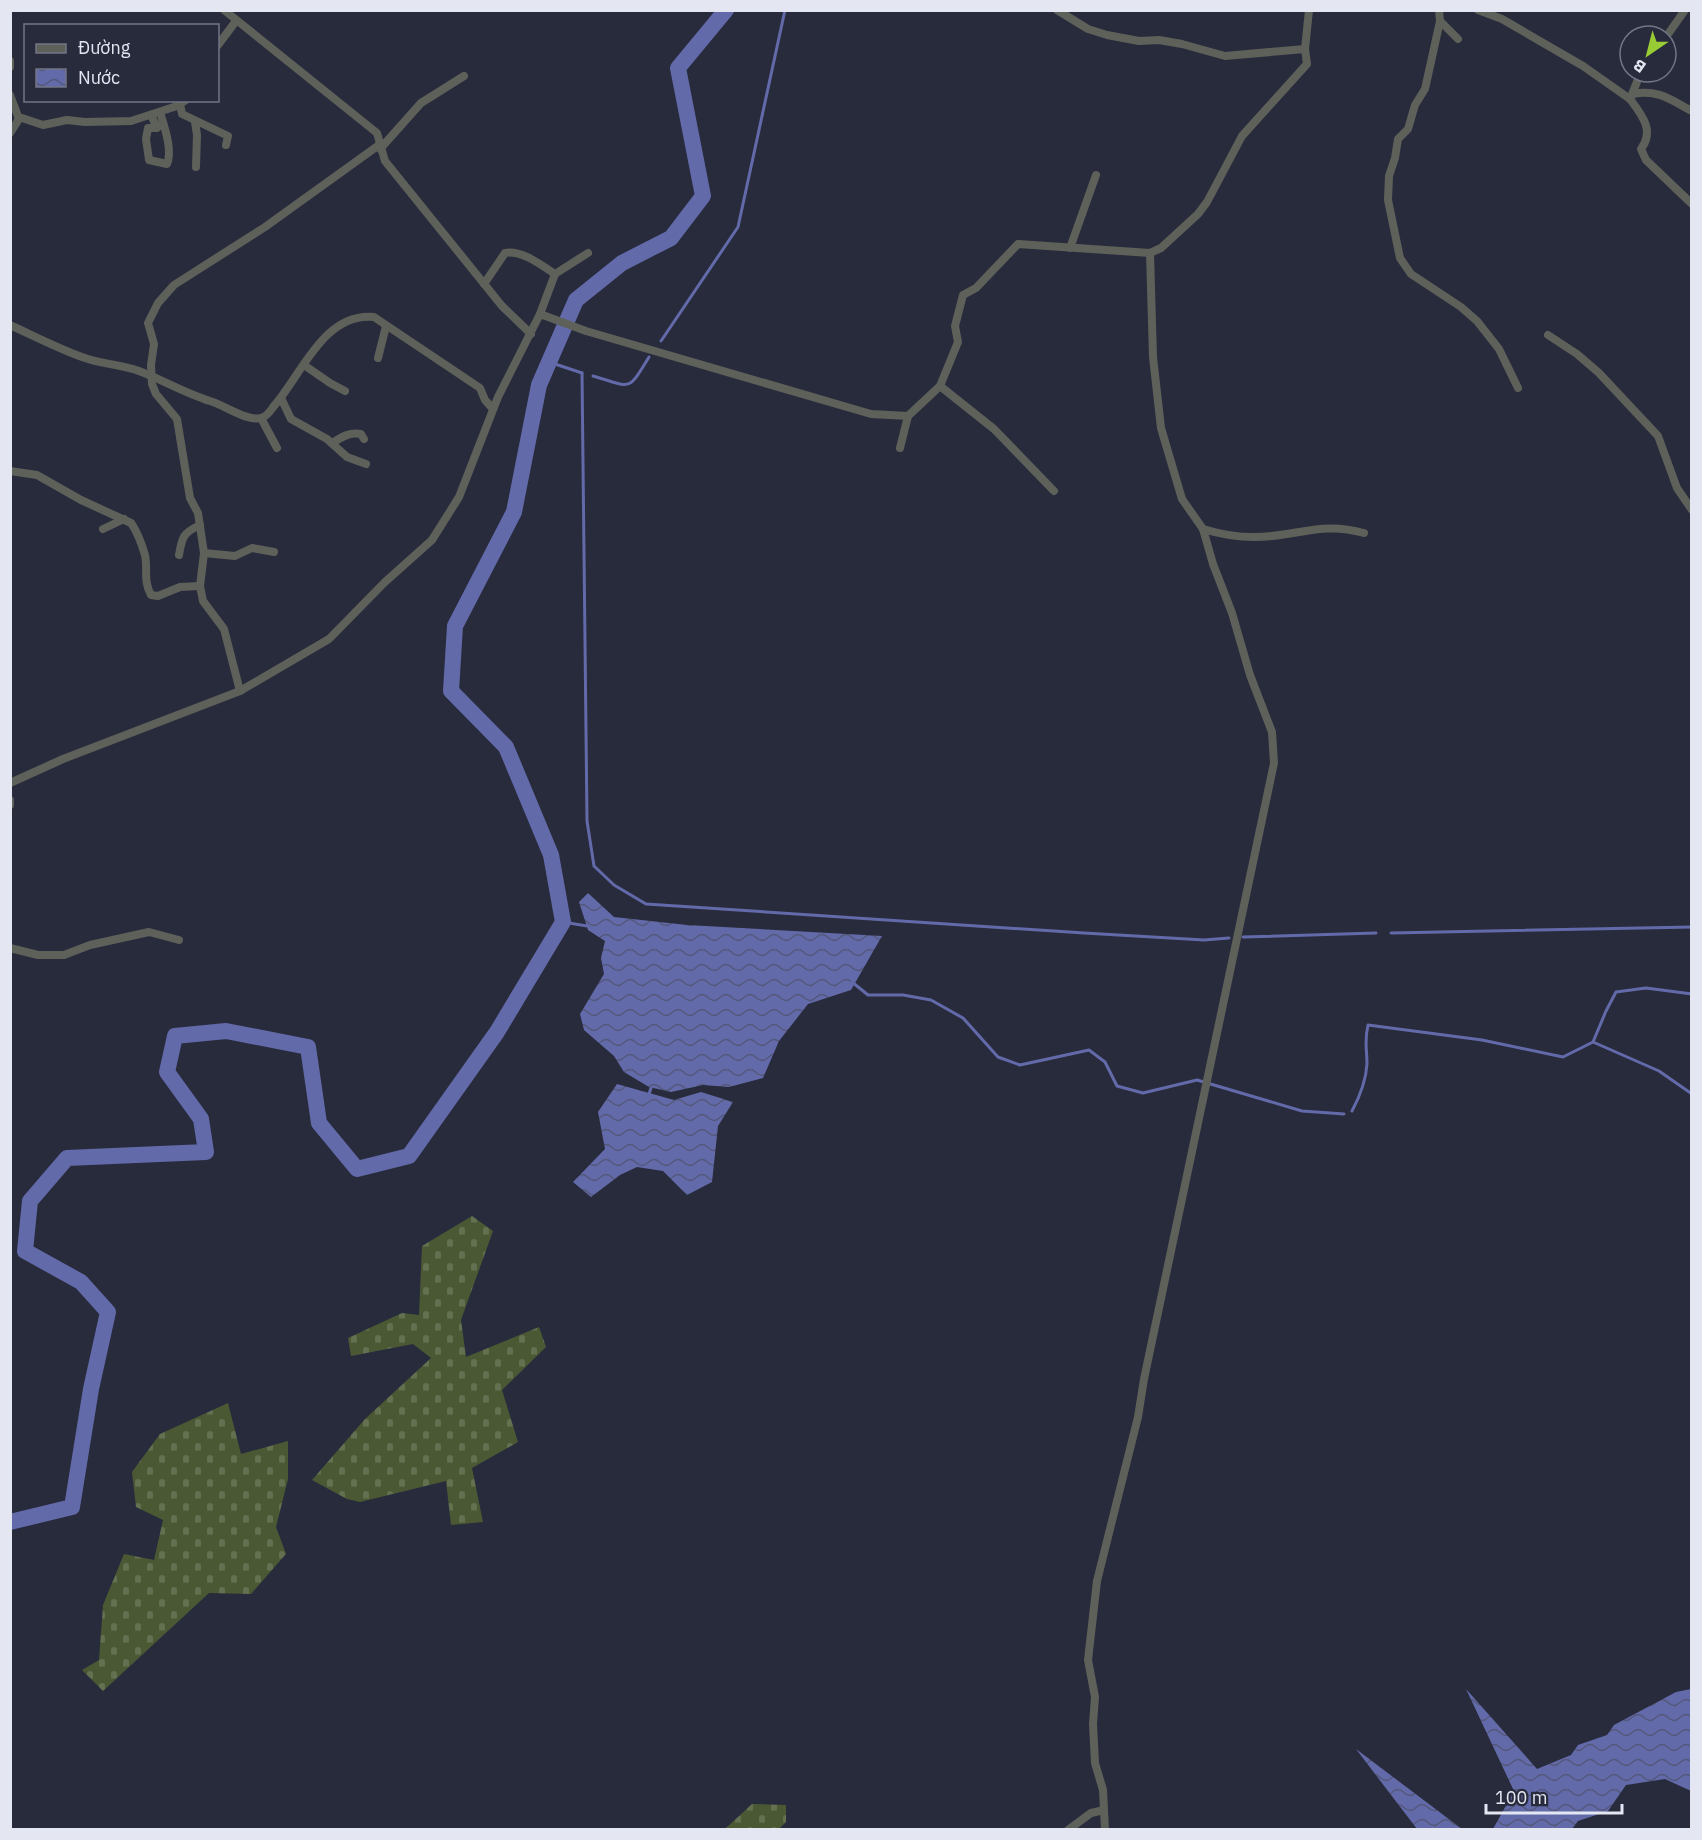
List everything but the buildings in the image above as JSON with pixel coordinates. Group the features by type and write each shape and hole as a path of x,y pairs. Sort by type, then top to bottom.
{"street":[{"path":"224,10 377,133 385,161 502,306 531,334"},
{"path":"1057,10 1088,29 1107,35 1139,41 1159,40 1182,44 1225,56 1305,49"},
{"path":"900,448 908,416 940,386 958,342 955,326 963,295 976,288 1018,244 1150,253 1170,242 1203,208 1242,136 1306,64 1305,49 1309,10"},
{"path":"1439,10 1440,21 1425,89 1415,105 1408,129 1398,139 1389,176 1388,200 1400,258 1411,274 1461,307 1477,321 1499,349 1518,388"},
{"path":"1478,10 1502,19 1583,66 1630,99 1642,114 1648,131 1646,142 1641,149 1646,160 1692,204"},
{"path":"1675,24 1684,10"},
{"path":"219,44 236,21"},
{"path":"1440,21 1458,39"},
{"path":"10,61 10,67"},
{"path":"240,691 224,629 203,601 200,586 204,553 198,513 190,498 180,428 173,412 156,394 152,384 151,365 154,344 148,323 167,290 265,227 380,147 421,103 464,76"},
{"path":"1630,99 1636,84"},
{"path":"1630,99 1633,94 1645,91 1658,93 1692,111"},
{"path":"10,95 18,119 10,134"},
{"path":"18,119 22,118 43,125 67,120 131,121 183,102 182,114 228,136 226,145"},
{"path":"151,115 157,128 148,128 146,139 150,160 166,164 169,158 168,148 160,112"},
{"path":"195,122 196,167"},
{"path":"1070,248 1096,175"},
{"path":"484,284 505,253 514,252 555,274"},
{"path":"10,783 63,759 240,691 329,639 385,582 432,540 459,497 493,409 541,314 555,274 588,253"},
{"path":"1105,1830 1103,1790 1095,1763 1095,1697 1088,1660 1097,1581 1138,1417 1144,1379 1274,763 1272,732 1250,675 1232,613 1213,564 1203,529 1182,499 1159,418 1153,357 1150,253"},
{"path":"541,314 585,330 871,414 908,416"},
{"path":"10,325 82,357 125,366 193,396 225,406 244,416 261,418 265,417 281,398 326,333 349,321 366,316 375,317 480,388 485,400 493,409"},
{"path":"378,358 386,326"},
{"path":"1548,334 1599,373 1659,436 1677,488 1692,510"},
{"path":"304,365 345,391"},
{"path":"940,386 994,429 1054,491"},
{"path":"281,398 291,419 327,438 347,457 366,464"},
{"path":"261,418 277,448"},
{"path":"332,443 347,434 354,433 361,434 364,439"},
{"path":"10,471 37,475 81,500 124,519 135,528 145,556 146,587 151,595 158,596 180,587 200,586"},
{"path":"103,530 124,519"},
{"path":"179,555 183,537 189,530 200,525"},
{"path":"1203,529 1225,536 1242,537 1270,536 1327,527 1346,528 1364,533"},
{"path":"204,553 235,556 252,548 274,552"},
{"path":"10,948 38,955 64,955 90,945 149,932 179,940"},
{"path":"1068,1830 1091,1813 1104,1810"}],"green space":[{"path":"472,1216 493,1231 461,1320 466,1357 539,1327 546,1347 502,1390 518,1442 472,1468 483,1522 451,1525 446,1481 360,1502 347,1499 312,1480 365,1419 431,1358 413,1344 351,1356 348,1338 402,1313 419,1315 422,1246"},
{"path":"228,1403 241,1454 288,1441 288,1479 276,1527 286,1554 251,1594 209,1593 103,1691 82,1670 99,1660 103,1605 124,1554 154,1560 163,1520 136,1507 132,1472 160,1434"},
{"path":"752,1804 786,1805 786,1822 779,1829 725,1829"}],"water":[{"path":"588,893 614,917 687,925 882,936 851,990 808,1004 779,1041 763,1078 729,1087 703,1085 671,1092 649,1087 624,1072 614,1056 584,1030 580,1014 604,974 601,958 605,941 588,930 579,902"},
{"path":"617,1084 674,1100 701,1092 733,1102 718,1126 712,1182 687,1195 663,1171 637,1167 620,1175 591,1197 573,1182 605,1149 598,1112"},
{"path":"1466,1689 1537,1769 1571,1755 1578,1745 1607,1735 1614,1725 1676,1692 1691,1689 1691,1791 1665,1779 1626,1785 1608,1811 1578,1821 1572,1829 1493,1829 1514,1791"},
{"path":"1356,1749 1462,1829 1417,1829"}],"waterway":[{"path":"10,1522 72,1507 91,1389 108,1312 81,1282 25,1251 30,1201 67,1158 206,1152 201,1119 167,1072 175,1036 226,1031 308,1047 319,1123 357,1169 409,1156 497,1032 563,922 551,855 506,747 451,691 455,626 514,512 539,385 576,300 622,263 671,238 703,196 678,68 726,10"},
{"path":"661,341 738,227 785,10"},
{"path":"593,376 627,384 632,382 649,357"},
{"path":"549,362 582,373"},
{"path":"582,373 587,821 594,866 614,885 646,904 1204,940 1229,938"},
{"path":"563,922 587,926"},
{"path":"1391,933 1692,927"},
{"path":"1243,937 1376,933"},
{"path":"852,982 868,995 903,995 931,1000 963,1018 998,1057 1020,1065 1089,1050 1105,1062 1117,1086 1143,1093 1197,1080 1302,1111 1344,1114"},
{"path":"1352,1111 1365,1076 1368,1025 1482,1040 1563,1057 1593,1042 1616,992 1646,988 1692,994"},
{"path":"1593,1042 1659,1071 1692,1094"},
{"path":"649,1094 651,1088"}]}
